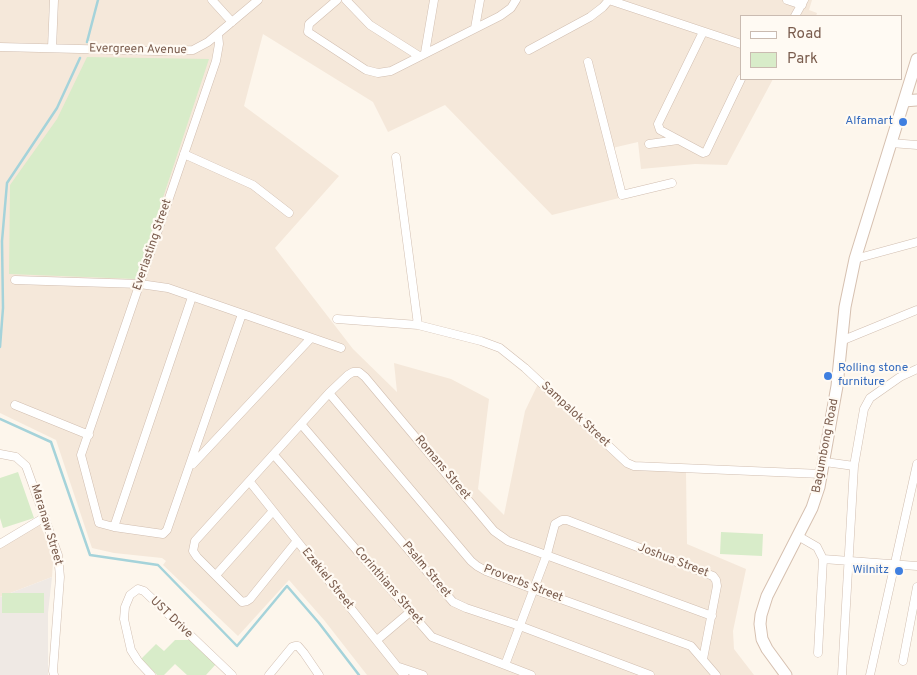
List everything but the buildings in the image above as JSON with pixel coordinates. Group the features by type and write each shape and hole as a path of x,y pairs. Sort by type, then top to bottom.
{"main road":[{"name":"Bagumbong Road","path":"786,675 767,650 762,639 760,624 763,606 812,508 822,474 837,386 846,307 856,259 917,59"},
{"path":"904,101 917,100"}],"street":[{"path":"52,48 54,0"},
{"path":"212,0 232,22"},
{"name":"Evergreen Avenue","path":"0,47 184,51 200,47 258,0"},
{"path":"336,0 309,24 307,29 309,34 366,70 378,74 391,71 506,12 516,0"},
{"path":"346,0 370,25 422,55"},
{"path":"422,55 434,0"},
{"path":"475,28 480,0"},
{"path":"530,50 590,17 609,0 740,44"},
{"path":"787,0 803,2 796,15"},
{"path":"704,32 658,124 660,130 703,153 708,149 742,80"},
{"name":"Everlasting Street","path":"114,527 103,525 98,519 82,456 216,61 219,44 218,34"},
{"path":"588,62 622,195 672,183"},
{"path":"649,144 678,140"},
{"path":"891,142 917,145"},
{"path":"184,154 253,185 289,213"},
{"path":"396,157 418,326"},
{"path":"856,259 917,242"},
{"path":"15,280 140,284 168,288 340,348"},
{"path":"192,297 114,527 165,533 190,468 242,314"},
{"path":"841,341 917,310"},
{"name":"Sampalok Street","path":"337,319 418,326 481,341 500,348 525,368 627,464 634,466 822,474"},
{"path":"190,468 311,338"},
{"path":"842,675 854,466 861,421 866,402 870,398 917,368"},
{"name":"Romans Street","path":"329,393 348,375 353,372 359,372 494,531 508,541 712,616"},
{"path":"296,542 250,599 242,602 197,557 193,550 195,541 329,393"},
{"name":"Proverbs Street","path":"329,393 471,560 486,571 691,646 716,675"},
{"path":"15,405 89,435"},
{"name":"Psalm Street","path":"301,424 453,602 650,675"},
{"name":"Maranaw Street","path":"0,454 16,457 26,466 45,517 60,567 54,675"},
{"name":"Corinthians Street","path":"274,455 432,637 531,675"},
{"path":"824,462 854,466"},
{"path":"870,675 917,464"},
{"name":"Ezekiel Street","path":"250,482 404,675"},
{"path":"216,576 273,511"},
{"path":"0,544 45,517"},
{"name":"Joshua Street","path":"546,554 555,524 562,520 567,520 713,576 717,586 703,659"},
{"path":"798,536 817,547 823,559 818,653"},
{"path":"505,665 546,554"},
{"path":"823,559 917,566"},
{"path":"903,661 917,587"},
{"name":"UST Drive","path":"151,675 138,662 131,650 124,619 125,607 130,595 138,589 144,591 232,675"},
{"path":"377,640 410,612"},
{"path":"268,675 292,647 295,646 298,646 304,653 319,675"},
{"path":"398,667 423,675"}],"shaded area":[{"path":"0,0 812,0 809,10 817,13 816,15 740,15 740,80 772,80 727,165 695,164 641,169 638,142 608,149 619,198 552,215 445,105 388,132 373,102 263,34 244,106 339,176 275,248 353,349 397,392 394,363 451,379 489,399 478,489 504,515 525,411 538,384 630,469 686,472 687,544 746,569 733,631 734,649 754,675 367,675 324,620 289,580 238,636 163,565 166,561 162,558 114,553 92,548 56,440 0,413"},
{"path":"37,518 49,545 53,562 52,577 0,597 0,541"},
{"path":"52,577 48,613 48,675 0,675 0,597"}],"green space":[{"path":"87,57 209,59 136,279 9,274 10,185 57,119"},
{"path":"18,472 34,518 3,528 0,518 0,478"},
{"path":"721,532 763,534 762,556 720,554"},
{"path":"2,593 44,593 44,613 2,613"},
{"path":"175,640 190,640 216,664 206,675 187,675 175,664 164,675 157,675 141,659 156,644 164,651"}],"waterway":[{"path":"87,42 98,0"},
{"path":"0,347 3,308 2,241 7,183 57,108 80,58"},
{"path":"0,419 51,442 90,555 158,565 237,646 287,586 319,623 359,675"}],"place":[{"name":"Alfamart","path":"903,122"},
{"name":"Rolling stone furniture","path":"828,376"},
{"name":"Wilnitz","path":"899,571"}]}
